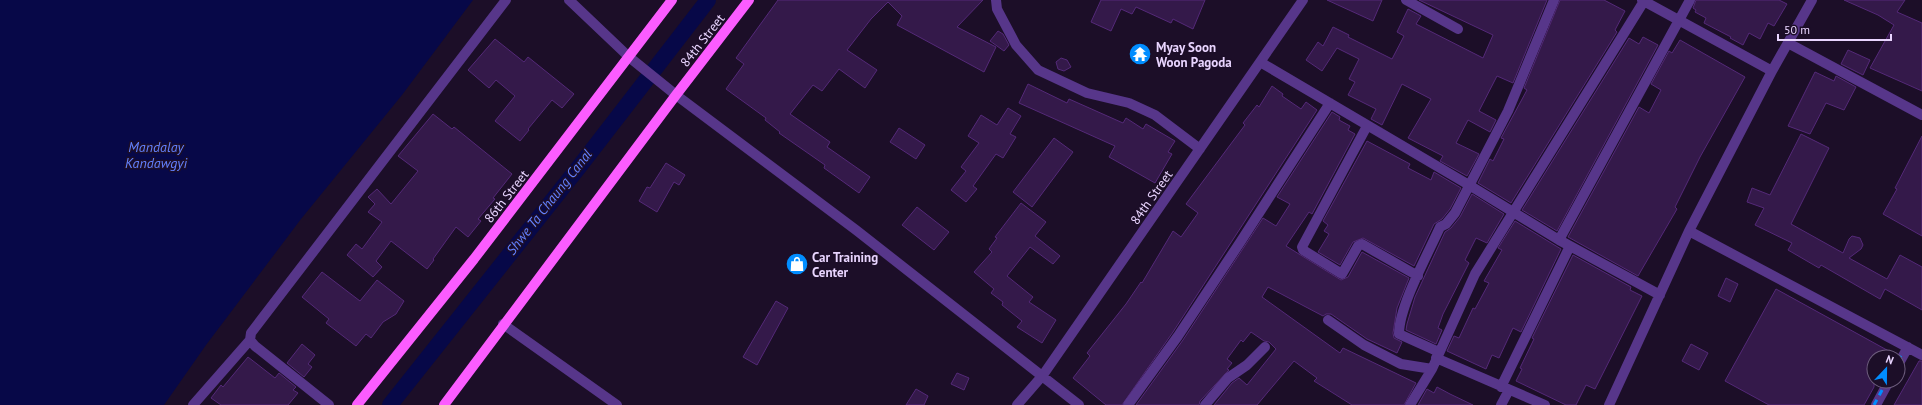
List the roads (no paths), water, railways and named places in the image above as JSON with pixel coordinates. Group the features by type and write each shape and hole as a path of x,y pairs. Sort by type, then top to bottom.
{"main road":[{"name":"86th Street","path":"357,405 474,259 630,58 672,0"},
{"name":"84th Street","path":"444,405 674,94 749,0"}],"street":[{"path":"193,405 250,340 251,333 506,0"},
{"path":"569,0 630,58 674,94 856,230 1079,405"},
{"path":"996,0 997,9 1016,45 1038,70 1086,93 1129,103 1155,115 1200,149"},
{"name":"84th Street","path":"1017,405 1043,376 1303,0"},
{"path":"1406,0 1458,29"},
{"path":"1545,405 1505,388 1399,334 1399,322 1440,227 1446,224 1455,213 1508,111 1554,0"},
{"path":"1559,240 1690,0"},
{"path":"1609,405 1690,231 1772,71 1812,0"},
{"path":"1410,405 1432,369 1475,274 1643,1 1772,71"},
{"path":"1788,43 1922,115"},
{"path":"1260,62 1469,185 1559,240 1660,295"},
{"path":"1128,405 1178,336 1237,248 1330,103"},
{"path":"1367,126 1302,247 1309,254 1342,274 1358,246 1362,244 1418,276"},
{"path":"1690,231 1922,355"},
{"path":"1501,405 1505,388 1570,246"},
{"path":"1328,320 1364,345 1401,364 1432,369"},
{"path":"503,324 617,405"},
{"path":"250,340 329,405"},
{"path":"1205,405 1228,378 1247,365 1265,347"},
{"path":"1906,351 1908,347"},
{"path":"1876,405 1885,389"}],"water":[{"name":"Mandalay Kandawgyi","path":"0,0 473,0 402,95 301,219 206,345 164,405 0,405"}],"waterway":[{"name":"Shwe Ta Chaung Canal","path":"390,405 579,167 708,0"}],"railway":[{"path":"1874,405 1883,389"}],"place":[{"name":"Myay Soon Woon Pagoda","path":"1140,54"},
{"name":"Car Training Center","path":"797,264"}]}
